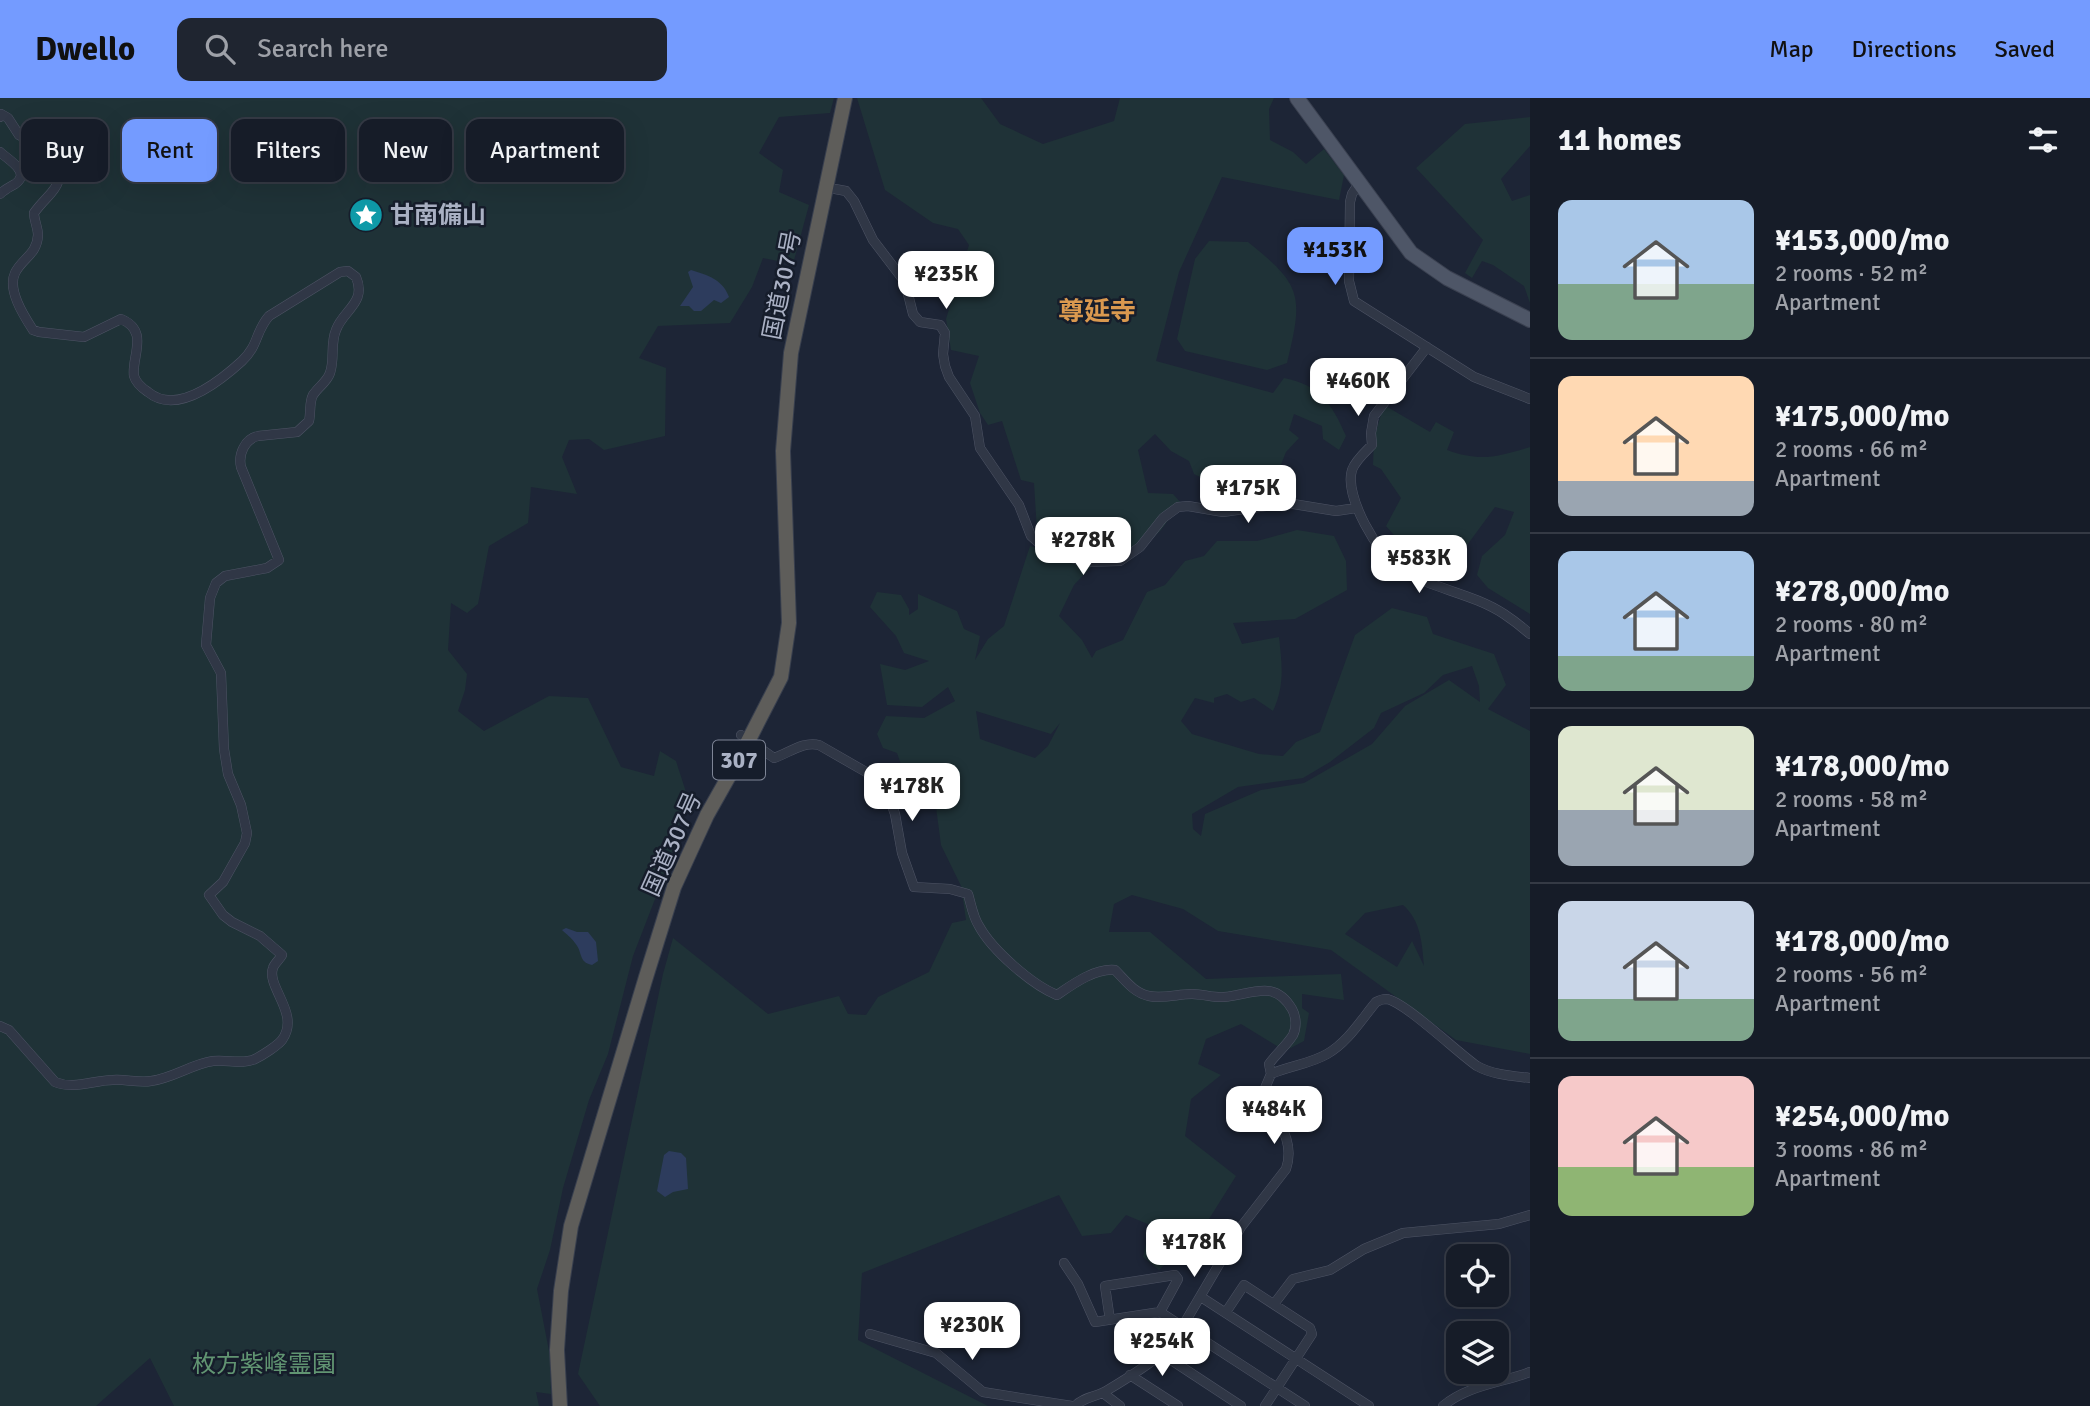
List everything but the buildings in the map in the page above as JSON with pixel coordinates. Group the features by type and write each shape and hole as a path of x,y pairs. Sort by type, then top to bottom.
{"highway":[{"name":"国道307号","path":"560,1406 556,1350 561,1291 571,1226 674,887 745,738 781,677 789,623 783,451 791,353 845,98"}],"main road":[{"path":"1297,98 1411,253 1447,278 1530,320"}],"street":[{"path":"0,117 1,114 8,118 19,135 56,154 58,161 55,192 34,213 38,234 35,247 30,257 15,273 13,284 16,298 27,321 33,330 38,332 85,337 121,319 129,322 134,329 139,348 134,374 136,381 161,400 170,402 210,385 251,351 256,345 258,332 269,316 340,272 348,271 356,277 359,291 349,313 336,328 329,377 312,398 309,421 297,432 252,437 245,445 241,467 279,560 267,568 225,576 216,583 210,598 205,636 206,645 221,673 224,750 228,774 241,805 247,833 245,843 223,882 209,895 223,915 260,936 282,955 272,968 272,977 288,1019 282,1040 256,1059 247,1061 215,1060 149,1081 110,1079 62,1085 55,1082 9,1030 0,1026"},
{"path":"0,152 18,167 21,178 0,194"},
{"path":"1359,183 1350,202 1349,281 1354,301 1474,377 1530,399"},
{"path":"835,188 846,191 855,201 873,240 905,282 913,314 920,322 940,325 945,333 945,366 949,377 975,416 980,448 1019,505 1031,536 1048,551 1085,562 1120,561 1140,547 1163,518 1178,507 1223,512 1287,503 1336,511 1356,508"},
{"path":"1427,347 1374,416 1372,445 1351,472 1356,508 1373,540 1398,568 1439,588 1488,605 1505,614 1530,634"},
{"path":"745,738 774,758 799,746 819,745 873,776 890,797 902,853 914,887 950,889 968,894 978,926 1016,968 1045,990 1057,995 1099,971 1108,969 1115,970 1133,989 1147,996 1192,994 1223,997 1257,990 1272,991 1283,997 1293,1011 1295,1026 1292,1037 1277,1051 1269,1064 1271,1074 1263,1093 1289,1142 1290,1158 1286,1169 1241,1227 1171,1346 1162,1354 1103,1393 1074,1406 983,1391 936,1353 870,1334"},
{"path":"1271,1074 1287,1066 1326,1055 1343,1042 1376,1002 1390,999 1478,1067 1530,1078"},
{"path":"1273,1304 1293,1279 1330,1270 1364,1249 1403,1233 1499,1224 1530,1215"},
{"path":"1064,1263 1078,1284 1095,1322 1160,1312 1305,1406"},
{"path":"1110,1320 1105,1286 1175,1275 1178,1279 1160,1312"},
{"path":"1226,1312 1244,1285 1310,1328 1312,1334 1265,1406"},
{"path":"1201,1297 1369,1406"},
{"path":"1162,1354 1241,1406"},
{"path":"1443,1406 1460,1393 1530,1372"},
{"path":"1130,1375 1178,1406"},
{"path":"1103,1393 1120,1406"},
{"path":"1155,1406 1162,1395"}],"green space":[{"name":"枚方紫峰霊園","path":"0,98 834,98 830,113 779,117 759,153 783,170 779,192 809,205 793,264 763,258 752,287 730,323 658,326 639,358 666,368 665,436 604,450 589,439 569,440 562,457 577,494 531,487 528,523 489,546 478,604 467,613 451,603 448,650 467,674 458,711 484,731 549,696 588,698 621,767 654,776 660,751 676,761 686,792 674,850 633,956 608,1054 589,1100 563,1188 550,1250 537,1289 550,1356 551,1394 536,1392 539,1406 174,1406 150,1358 96,1406 0,1406"},
{"path":"857,98 981,98 1000,124 1043,144 1114,121 1120,98 1274,98 1269,109 1270,140 1293,152 1306,164 1324,149 1344,175 1339,200 1222,177 1179,272 1156,361 1273,393 1284,378 1307,386 1330,405 1341,425 1346,436 1339,450 1323,439 1322,426 1294,414 1289,430 1299,438 1286,452 1276,477 1259,487 1229,491 1194,474 1189,461 1171,451 1155,434 1138,450 1148,493 1173,494 1181,503 1161,530 1136,555 1104,557 1057,549 1037,531 1034,483 1021,480 1002,421 988,425 980,413 970,383 979,356 951,350 946,319 969,245 958,229 933,223 885,190"},
{"path":"1530,117 1530,146 1501,179 1512,201 1530,195 1530,303 1524,286 1493,265 1482,261 1472,278 1465,273 1483,240 1416,168 1465,124"},
{"path":"1209,241 1248,242 1280,270 1289,282 1296,307 1287,363 1267,370 1185,351 1177,339 1195,259"},
{"path":"1384,405 1430,432 1436,422 1454,432 1447,450 1459,454 1488,457 1530,447 1530,614 1488,588 1477,575 1482,556 1505,535 1514,512 1495,507 1457,559 1407,550 1386,526 1401,498 1381,469 1373,465 1374,438"},
{"path":"1297,530 1334,536 1346,561 1347,590 1295,619 1233,623 1242,644 1279,637 1282,675 1277,702 1273,711 1254,698 1241,702 1227,694 1214,698 1214,703 1195,698 1181,721 1192,734 1259,754 1283,756 1296,742 1320,732 1355,635 1392,608 1427,617 1433,634 1494,654 1506,685 1488,709 1530,731 1530,1054 1456,1040 1331,950 1218,931 1183,909 1132,895 1114,904 1109,932 1150,932 1206,979 1341,974 1344,1000 1302,994 1302,1008 1309,1013 1304,1041 1285,1051 1241,1024 1206,1039 1198,1064 1221,1075 1191,1099 1185,1136 1236,1176 1204,1227 1159,1270 1143,1257 1150,1225 1126,1215 1111,1233 1082,1236 1059,1195 862,1273 858,1340 988,1406 600,1406 578,1374 663,974 673,938 768,1014 839,996 848,1014 866,1015 878,997 929,972 952,923 966,920 961,886 941,845 934,792 917,775 905,776 897,753 883,748 877,734 886,716 924,718 955,701 948,687 922,707 887,705 880,664 905,670 929,661 904,653 896,636 870,607 877,592 901,595 909,609 909,615 918,609 918,594 957,611 964,629 980,636 975,660 988,639 1004,626 1030,546 1094,564 1074,585 1059,616 1082,640 1092,658 1096,651 1123,640 1147,592 1165,585 1185,561 1204,556 1217,541 1257,541","holes":["1472,666 1479,686 1480,702 1449,680 1405,706 1372,744 1304,783 1261,790 1205,814 1201,836 1193,829 1192,814 1238,787 1303,778 1330,762 1374,728 1381,713 1424,693 1443,675","976,711 1051,734 1060,723 1048,746 1035,758 980,739","1403,905 1417,925 1424,966 1412,941 1397,967 1345,934 1365,913"]}],"water":[{"path":"691,270 719,282 729,297 721,303 714,300 701,311 680,306 693,287 688,272"},
{"path":"566,928 588,932 596,942 598,961 592,965 585,962 574,941 562,930"},
{"path":"669,1151 681,1153 686,1158 688,1189 665,1197 657,1191 664,1155"}],"place":[{"name":"甘南備山","path":"366,215"}],"district":[{"name":"尊延寺","path":"1097,311"}]}
